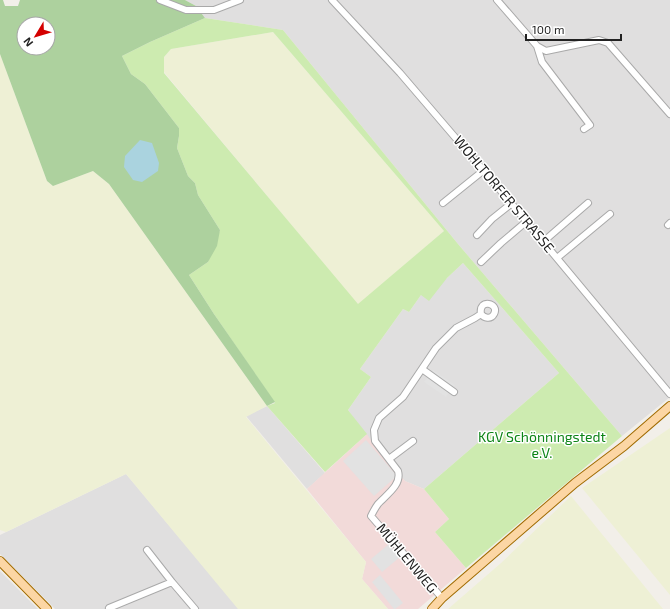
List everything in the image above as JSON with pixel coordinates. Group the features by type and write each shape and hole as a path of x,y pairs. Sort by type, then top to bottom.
{"main road":[{"path":"432,609 442,598 575,483 624,446 670,406"},
{"path":"0,561 47,609"}],"street":[{"path":"160,0 186,10 214,10 236,1"},
{"name":"WOHLTORFER STRASSE","path":"332,0 400,73 484,170 670,394"},
{"path":"497,0 537,46 546,51 599,40 608,43 670,114"},
{"path":"537,46 542,62 590,125 584,129"},
{"path":"443,203 484,170"},
{"path":"477,235 492,219 512,203"},
{"path":"544,241 588,203"},
{"path":"557,258 610,214"},
{"path":"481,262 527,221"},
{"name":"MÜHLENWEG","path":"442,598 371,516 377,504 396,486 400,476 398,470 375,441 374,430 379,418 403,397 436,348 456,328 481,314"},
{"path":"422,369 454,392"},
{"path":"389,459 414,441"},
{"path":"147,550 195,609"},
{"path":"108,609 172,582"}],"shaded area":[{"path":"185,0 670,0 670,397 622,436 458,244 283,30 205,18 196,6"},
{"path":"463,263 559,373 424,489 405,481 369,439 348,410 371,377 360,369 403,309 409,312 421,295 447,278"},
{"path":"433,370 455,385 446,397 424,382"},
{"path":"267,406 325,473 307,489 246,416"},
{"path":"367,434 405,481 424,489 449,519 435,532 466,568 418,609 388,609 362,579 366,562 307,489"},
{"path":"366,440 397,476 374,496 343,461"},
{"path":"126,474 239,609 55,609 0,554 0,535"},
{"path":"389,544 400,557 382,572 371,559"},
{"path":"0,571 38,609 0,609"},
{"path":"380,575 403,603 395,609 372,582"}],"green space":[{"path":"0,0 3,0 5,6 18,6 20,0 185,0 196,6 205,18 122,56 131,74 145,84 179,128 177,148 188,176 195,183 198,195 220,230 217,246 208,262 189,275 275,402 267,406 109,184 93,171 53,186 47,181 0,54"},
{"name":"KGV Schönningstedt e.V.","path":"205,18 283,30 458,244 622,436 466,568 435,532 449,519 424,489 559,373 463,263 447,278 429,301 421,295 409,312 403,309 360,369 371,377 348,410 367,434 325,472 267,406 275,403 189,275 208,262 220,230 198,195 195,183 188,176 177,148 179,128 145,84 131,74 122,56","holes":["273,32 444,231 358,304 164,73 164,57 171,49"]},
{"path":"273,32 444,231 358,305 164,72 164,57 171,49"},
{"path":"0,54 47,181 53,186 93,171 109,184 267,406 246,417 366,562 362,579 388,609 238,609 126,474 6,532 0,530"},
{"path":"670,428 670,595 582,488"},
{"path":"571,496 663,609 448,609 501,563"}],"water":[{"path":"140,140 152,143 159,163 158,171 142,182 133,180 124,167 125,156"}]}
